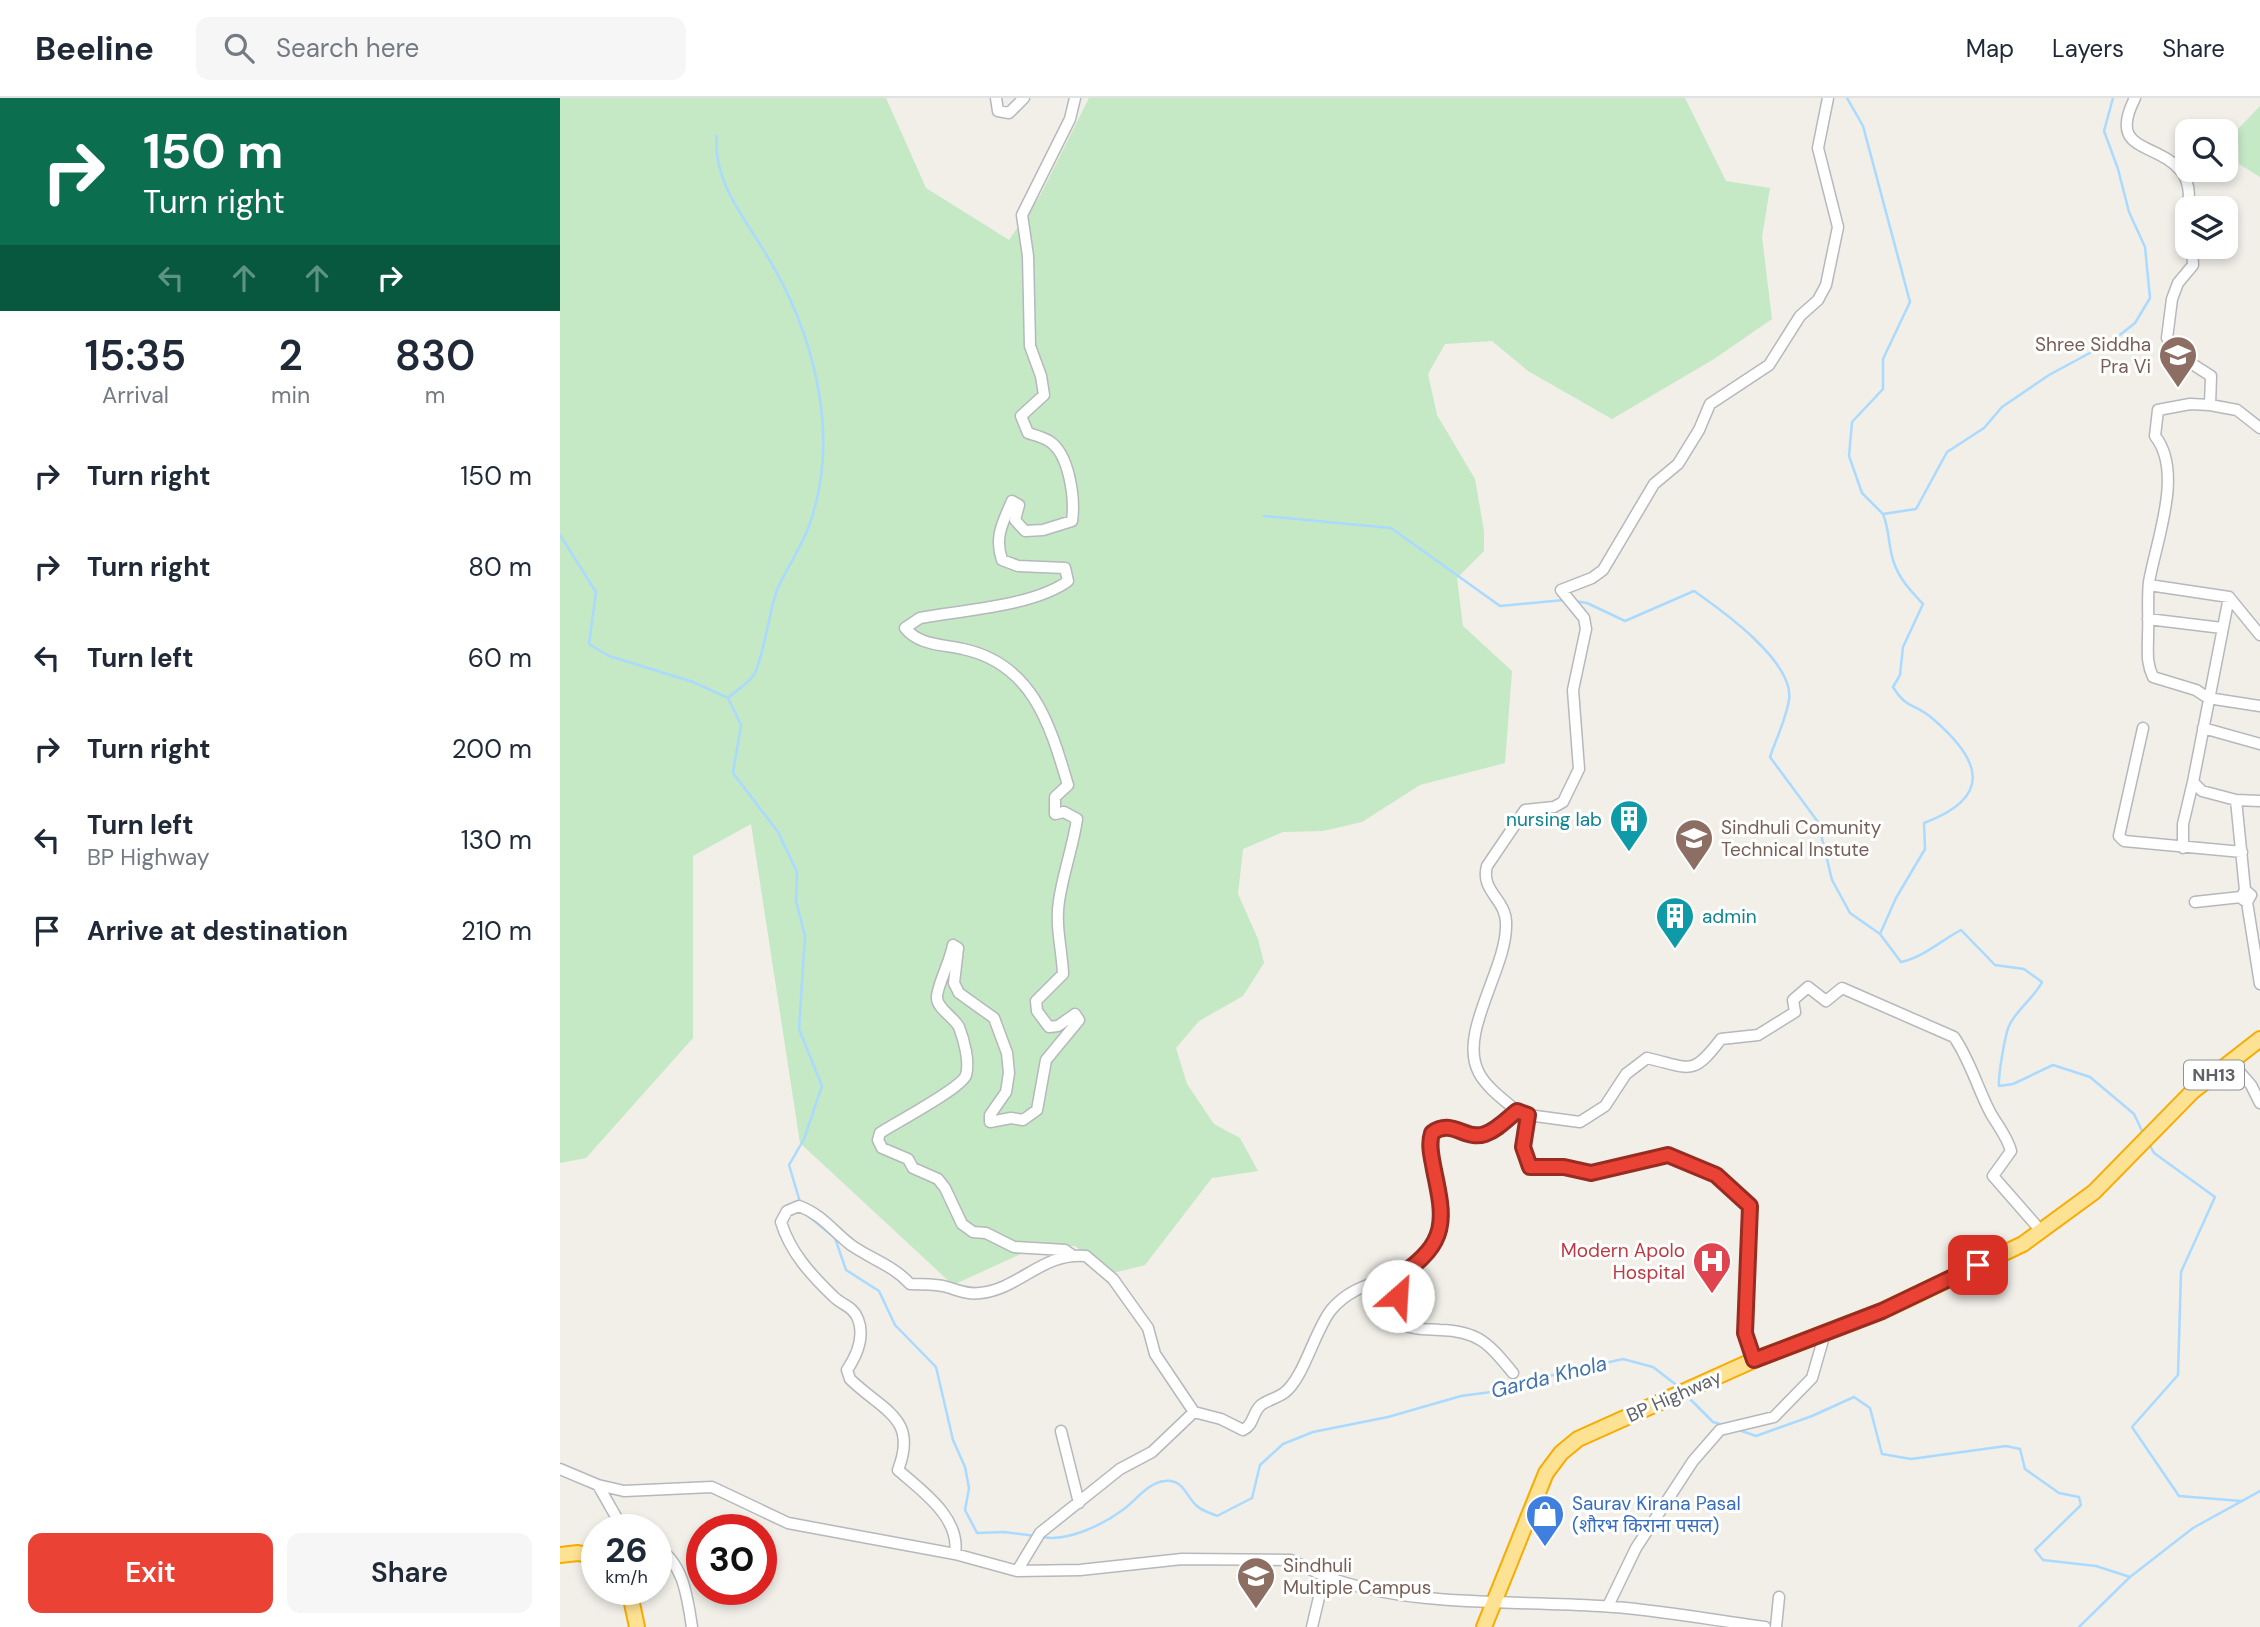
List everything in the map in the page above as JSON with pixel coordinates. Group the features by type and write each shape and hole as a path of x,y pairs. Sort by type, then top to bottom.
{"highway":[{"name":"BP Highway","path":"1484,1627 1546,1473 1561,1453 1578,1439 1754,1360 1882,1311 2023,1244 2118,1170 2170,1115 2230,1061 2260,1039"},
{"path":"560,1555 581,1554"},
{"path":"632,1605 637,1627"}],"street":[{"path":"996,98 998,111 1009,113 1024,98"},
{"path":"1072,1255 1065,1250 1023,1249 1004,1244 986,1233 973,1232 962,1224 938,1179 912,1168 908,1159 882,1148 878,1140 880,1133 927,1106 963,1081 967,1074 963,1037 956,1021 938,1004 937,996 947,972 953,945 958,948 954,983 958,992 994,1018 1007,1053 1009,1073 1006,1092 990,1115 990,1122 1011,1118 1023,1120 1037,1110 1046,1060 1079,1020 1075,1014 1058,1026 1049,1027 1037,1011 1036,1001 1063,974 1058,936 1058,903 1073,848 1077,819 1065,812 1055,814 1055,797 1068,785 1055,741 1033,695 1016,673 992,659 964,649 914,639 905,628 920,618 1034,598 1054,591 1068,581 1065,568 1018,566 1002,560 997,545 999,531 1012,500 1019,505 1015,520 1025,531 1043,530 1072,521 1074,506 1062,458 1051,442 1028,433 1021,416 1044,395 1041,376 1030,346 1028,256 1022,215 1070,119 1075,98"},
{"path":"1828,98 1818,148 1838,227 1833,258 1818,300 1800,316 1769,365 1710,404 1699,430 1678,464 1654,484 1603,570 1592,578 1561,590 1584,618 1586,629 1573,691 1579,769 1563,802 1554,807 1525,810 1487,866 1485,884 1499,899 1506,920 1505,940 1475,1036 1474,1060 1479,1074 1517,1111 1580,1122 1605,1106 1626,1074 1647,1058 1690,1067 1703,1063 1721,1039 1758,1035 1795,1012 1793,1000 1808,987 1826,1001 1842,988 1954,1037 1965,1052 1991,1113 2011,1151 1993,1176 2041,1231"},
{"path":"2135,98 2124,122 2128,134 2140,146 2181,171 2189,185 2189,196"},
{"path":"2193,259 2193,265 2178,283 2172,299 2167,338 2186,360 2211,376 2210,405"},
{"path":"2260,428 2236,410 2210,405 2190,404 2158,410 2155,436 2162,444 2168,473 2165,506 2149,585 2146,656 2153,677 2196,690 2208,698 2260,706"},
{"path":"2149,585 2229,597 2260,635"},
{"path":"2183,848 2183,824 2229,597"},
{"path":"2148,619 2222,628"},
{"path":"2143,727 2119,836 2124,841 2242,852"},
{"path":"2203,728 2260,744"},
{"path":"2193,782 2202,791 2236,800 2260,801"},
{"path":"2236,800 2257,943 2260,984"},
{"path":"2195,902 2249,896"},
{"path":"2230,1061 2251,1085 2260,1103"},
{"path":"955,1554 954,1531 944,1514 898,1470 906,1440 902,1425 850,1379 847,1370 861,1339 858,1319 851,1307 836,1300 795,1255 781,1222 787,1210 799,1206 807,1209 874,1260 897,1270 910,1284 944,1287 961,1293 980,1293 1000,1288 1051,1259 1072,1255 1086,1256 1113,1279 1148,1328 1155,1354 1194,1412 1221,1419 1230,1426 1247,1428 1259,1407 1284,1393 1299,1374 1331,1311 1352,1291 1401,1275 1429,1250 1441,1231 1443,1212 1431,1155 1432,1133 1440,1127 1450,1126 1473,1135 1484,1135 1517,1111"},
{"path":"1528,1115 1523,1147 1530,1167 1564,1167 1591,1173 1668,1155 1716,1175 1750,1206 1745,1333 1754,1360"},
{"path":"1401,1275 1396,1307 1401,1324 1422,1329 1461,1331 1477,1336 1489,1344 1513,1373"},
{"path":"1608,1606 1636,1548 1693,1461 1720,1430 1774,1417 1812,1378 1825,1333"},
{"path":"1017,1571 1040,1532 1120,1469 1152,1452 1194,1412"},
{"path":"1060,1431 1079,1503"},
{"path":"560,1468 598,1485 624,1491 712,1487 788,1523 955,1554 1017,1571 1080,1570 1182,1559 1292,1560 1346,1584 1392,1592 1479,1603 1608,1606 1765,1627"},
{"path":"598,1485 614,1514"},
{"path":"672,1560 683,1580 692,1627"},
{"path":"1312,1627 1324,1576"},
{"path":"1776,1627 1779,1597"}],"green space":[{"path":"560,98 886,98 926,188 1009,240 1041,194 1089,98 1685,98 1726,181 1770,188 1762,237 1772,319 1714,359 1612,419 1528,371 1492,341 1445,344 1428,374 1437,415 1475,479 1484,531 1484,551 1457,578 1463,626 1512,671 1505,763 1420,785 1362,822 1323,831 1283,832 1243,849 1238,894 1258,939 1264,963 1243,996 1199,1021 1176,1048 1187,1084 1214,1124 1240,1138 1258,1171 1212,1178 1145,1265 1109,1274 1075,1246 1036,1247 953,1285 800,1143 751,824 693,856 693,1038 586,1158 560,1163"},
{"path":"2260,106 2260,177 2239,164 2238,129"}],"waterway":[{"path":"1847,98 1863,126 1910,302 1883,359 1883,389 1852,422 1849,456 1862,493 1883,514"},
{"path":"1880,934 1896,898 1925,849 1924,823 1946,813 1961,802 1970,790 1973,777 1962,749 1950,734 1927,714 1907,703 1893,687 1900,675 1903,647 1923,604 1896,569 1883,514 1916,509 1947,452 1984,428 2002,407 2049,375 2112,341 2135,323 2150,298 2145,247 2129,212 2118,169 2104,131 2113,98"},
{"path":"717,136 723,180 779,277 795,310 807,345 817,380 823,452 819,488 810,523 777,590 756,670 748,682 729,697"},
{"path":"1264,516 1391,528 1500,606 1564,600"},
{"path":"560,535 596,592 589,644 609,656 693,682 728,698 741,725 733,773 778,832 797,872 796,901 805,936 799,1029 822,1086 804,1139 789,1165 800,1202"},
{"path":"1574,601 1587,603 1625,621 1694,591 1754,638 1769,654 1788,685 1788,707 1770,757 1818,822 1832,880 1850,913 1880,934 1901,962 1925,953 1961,930 1995,965 2024,969 2042,982 2009,1026 1999,1086 2013,1084 2053,1065 2090,1077 2134,1114 2144,1135"},
{"path":"2149,1144 2154,1153 2215,1197 2181,1272 2178,1375 2132,1427 2179,1496 2241,1501"},
{"path":"806,1214 835,1238 846,1270 879,1291 895,1325 936,1367 953,1440 965,1467 969,1488 965,1510 977,1533 1004,1532 1036,1536"},
{"name":"Garda Khola","path":"1043,1537 1063,1537 1096,1526 1124,1509 1148,1488 1165,1481 1181,1486 1199,1508 1217,1516 1252,1498 1260,1465 1283,1444 1313,1432 1388,1417 1461,1396 1521,1388 1549,1376 1623,1359 1653,1367 1679,1387"},
{"name":"Garda Khola","path":"1686,1395 1713,1422 1723,1425"},
{"name":"Garda Khola","path":"1736,1429 1756,1436 1812,1416 1854,1397 1870,1408 1882,1454 1911,1459 2006,1446 2020,1449 2025,1469 2059,1493 2079,1497 2081,1505 2035,1550 2043,1560 2096,1566 2130,1577"},
{"path":"2079,1627 2130,1577 2193,1528 2260,1491"}],"place":[{"name":"Shree Siddha Pra Vi","path":"2178,389"},
{"name":"nursing lab","path":"1629,853"},
{"name":"Sindhuli Comunity Technical Instute","path":"1694,872"},
{"name":"admin","path":"1675,950"},
{"name":"Modern Apolo Hospital","path":"1712,1295"},
{"name":"Saurav Kirana Pasal (शौरभ किराना पसल)","path":"1545,1548"},
{"name":"Sindhuli Multiple Campus","path":"1256,1610"}],"route":[{"path":"1398,1296 1401,1275 1429,1250 1441,1231 1443,1212 1431,1155 1432,1133 1440,1127 1450,1126 1473,1135 1484,1135 1517,1111 1528,1115 1523,1147 1530,1167 1564,1167 1591,1173 1668,1155 1716,1175 1750,1206 1745,1333 1754,1360 1882,1311 1978,1265"}]}
